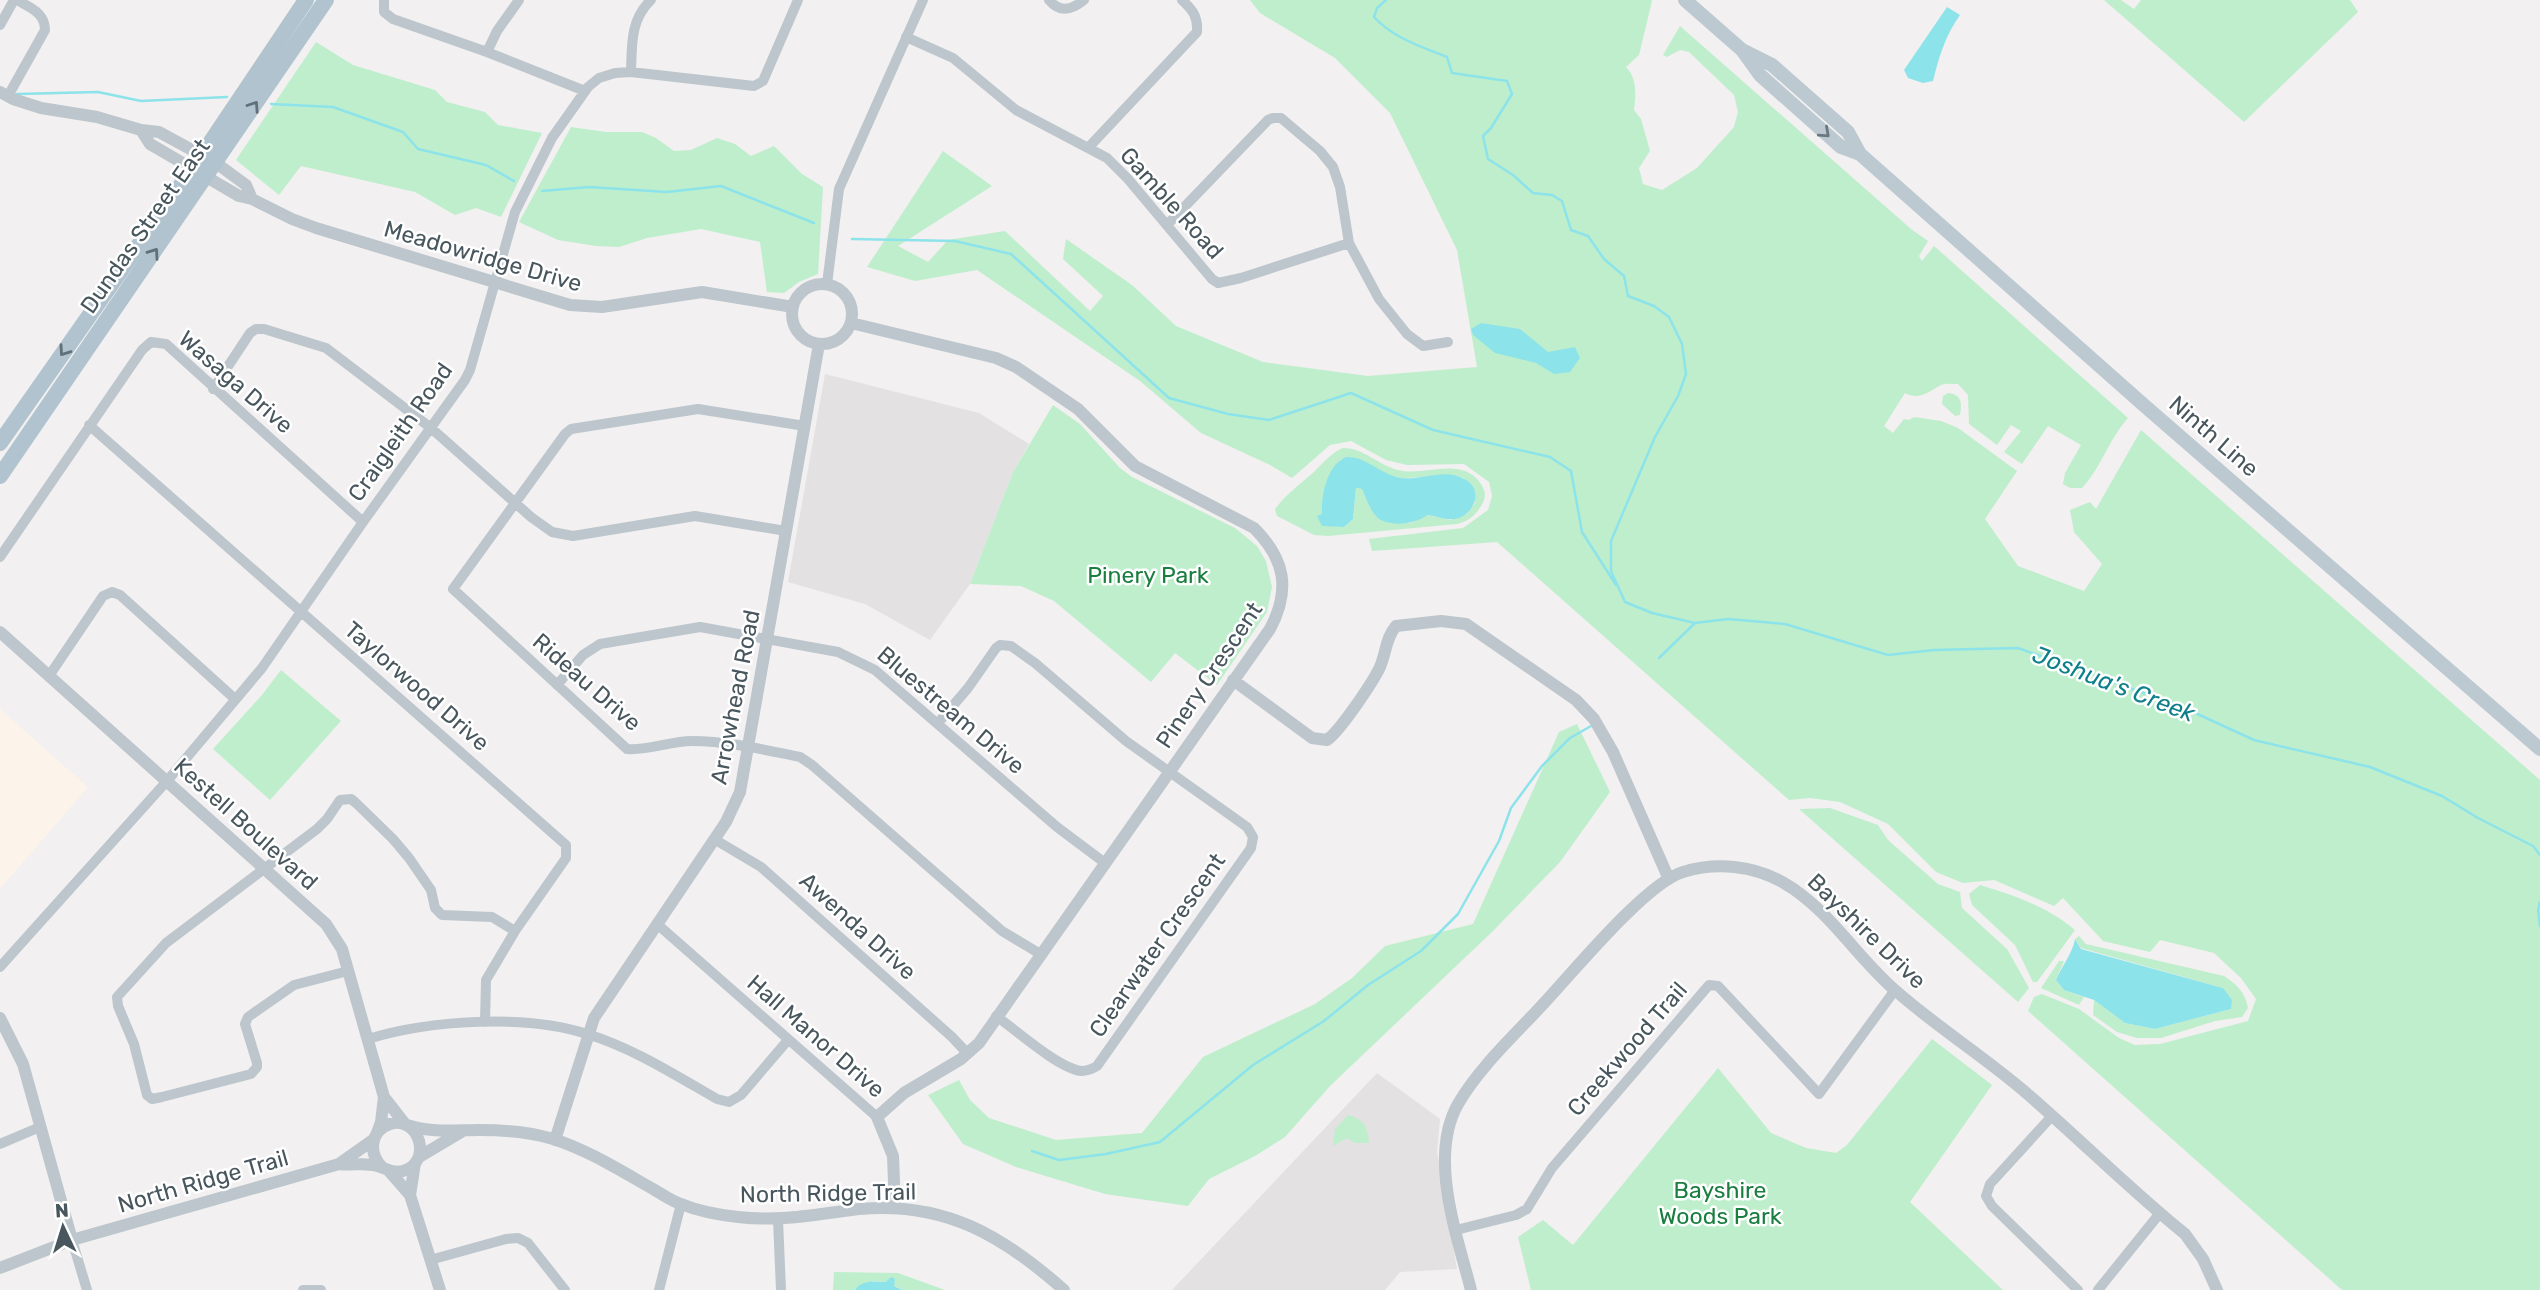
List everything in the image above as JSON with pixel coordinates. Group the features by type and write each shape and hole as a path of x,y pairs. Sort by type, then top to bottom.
{"main road":[{"name":"Dundas Street East","path":"0,476 204,166 306,0"},
{"name":"Dundas Street East","path":"0,443 326,0"},
{"name":"Ninth Line","path":"1685,0 1742,50 1760,75 1841,147 1860,154 2540,749"}],"street":[{"path":"0,25 15,0 39,13 45,20 45,30 4,94"},
{"path":"384,0 384,12 393,19 487,52 585,91"},
{"path":"487,52 519,0"},
{"path":"631,72 634,27 639,14 651,0"},
{"name":"Craigleith Road","path":"0,967 167,781 262,668 470,370 515,212 552,138 585,91 599,78 631,72 754,86 763,81 798,0"},
{"path":"827,284 839,189 923,0"},
{"path":"1049,0 1056,8 1066,10 1074,8 1084,0"},
{"path":"1088,148 1197,32 1198,21 1192,9 1182,0"},
{"name":"Gamble Road","path":"906,37 953,58 1016,110 1107,158 1218,283 1349,243"},
{"name":"Meadowridge Drive","path":"4,94 41,108 97,117 141,130 159,132 239,196 253,199 292,219 570,305 602,307 698,292 793,307"},
{"path":"1167,225 1268,120 1281,118 1320,151 1333,167 1340,187 1349,243 1379,299 1407,334 1423,346 1448,342"},
{"path":"827,284 842,291 848,298 853,314 848,331 835,341 819,344 801,335 795,327 793,307 802,292 809,287 827,284"},
{"name":"Pinery Crescent","path":"851,323 1010,363 1078,410 1135,466 1254,528 1276,556 1283,586 1281,603 1270,629 979,1043 967,1054 911,1088 877,1117"},
{"path":"213,389 250,333 261,328 323,346 431,428 542,526 564,536 695,516 786,531"},
{"name":"Wasaga Drive","path":"0,557 89,425 142,350 151,342 166,344 363,522"},
{"name":"Arrowhead Road","path":"555,1140 597,1012 736,803 819,344"},
{"path":"516,503 571,429 698,409 805,426"},
{"name":"Taylorwood Drive","path":"89,425 566,845 566,858 515,931 486,980 485,1022"},
{"name":"Rideau Drive","path":"516,503 453,589 627,749 694,741 800,757 1002,931 1041,955"},
{"path":"49,676 103,596 112,592 120,595 235,699"},
{"path":"1233,680 1312,738 1327,740 1341,725 1378,671 1389,636 1396,626 1441,621 1466,624 1576,700 1594,719 1614,752 1668,877"},
{"name":"Bluestream Drive","path":"557,685 583,655 604,643 700,627 848,655 876,670 1057,827 1105,863"},
{"name":"Kestell Boulevard","path":"0,632 326,924 342,949 384,1097 381,1122 375,1136"},
{"path":"938,723 968,688 996,648 1007,645 1035,663 1126,741 1169,773"},
{"name":"Clearwater Crescent","path":"996,1016 1049,1056 1075,1069 1089,1070 1101,1061 1253,843 1253,837 1247,827 1169,773"},
{"path":"348,971 294,985 248,1017 245,1024 257,1063 257,1068 251,1074 162,1097 152,1098 147,1095 134,1044 118,1006 117,997 166,943 317,829 340,800 351,799 393,839 431,890 438,912 449,916 492,917 515,931"},
{"name":"Awenda Drive","path":"714,839 761,867 952,1037 967,1054"},
{"name":"Bayshire Drive","path":"1471,1290 1456,1230 1444,1158 1457,1105 1481,1072 1627,914 1668,877 1701,867 1726,866 1754,870 1781,881 1813,905 1895,990 2023,1090 2185,1234 2203,1259 2217,1290"},
{"name":"Hall Manor Drive","path":"657,924 877,1117 893,1156 895,1208"},
{"name":"Creekwood Trail","path":"1456,1230 1516,1215 1527,1209 1552,1168 1709,985 1718,986 1819,1094 1895,990"},
{"path":"0,1018 23,1064 87,1290"},
{"path":"368,1039 426,1026 485,1022 562,1027 636,1053 717,1099 729,1101 741,1095 788,1040"},
{"name":"Kestell Boulevard","path":"384,1097 406,1125"},
{"path":"2052,1116 1990,1184 1986,1196 1992,1206 2078,1290"},
{"path":"410,1195 421,1142 413,1129 406,1125 388,1125 375,1136 373,1155 410,1195 440,1290"},
{"name":"North Ridge Trail","path":"406,1125 422,1130 510,1131 555,1140 584,1151 681,1204 736,1217 778,1220 862,1209 895,1208 943,1216 981,1230 1022,1254 1064,1290"},
{"path":"0,1144 40,1127"},
{"name":"North Ridge Trail","path":"417,1160 461,1132"},
{"name":"North Ridge Trail","path":"339,1164 375,1136"},
{"path":"386,1169 403,1171 417,1160"},
{"name":"North Ridge Trail","path":"0,1268 72,1240 339,1164 372,1165 386,1169"},
{"path":"659,1290 681,1204"},
{"path":"2098,1290 2160,1213"},
{"path":"778,1220 781,1290"},
{"path":"430,1260 518,1238 528,1243 565,1290"},
{"path":"303,1290 321,1290"}],"shaded area":[{"path":"825,374 979,413 1029,444 1013,472 970,584 930,640 865,604 788,582"},
{"path":"0,709 88,787 0,889"},
{"path":"1377,1073 1440,1119 1437,1152 1457,1269 1400,1272 1385,1290 1172,1290"}],"green space":[{"path":"1250,0 1651,0 1639,55 1626,67 1634,81 1634,110 1641,119 1650,151 1639,168 1643,184 1662,190 1697,168 1734,127 1738,112 1734,95 1689,52 1680,50 1667,57 1663,55 1680,26 1928,241 1919,256 1922,261 1934,246 2128,418 2089,480 2082,488 2070,488 2063,484 2065,473 2081,445 2048,426 2022,464 2004,452 2021,431 2011,425 1997,445 1969,424 1968,395 1958,384 1943,384 1919,396 1905,393 1884,426 1893,433 1904,419 1914,417 1941,421 1958,428 2017,471 1985,519 2018,566 2084,591 2102,564 2074,532 2070,510 2090,502 2096,509 2141,430 2540,780 2540,1290 2342,1290 2028,1011 2034,997 2042,994 2079,1009 2119,1038 2135,1045 2160,1044 2248,1021 2256,999 2241,978 2214,953 2160,940 2150,952 2103,941 2063,898 2054,906 1994,880 1963,883 1936,872 1888,824 1840,802 1810,798 1789,800 1497,542 1372,551 1369,539 1463,528 1488,510 1492,496 1489,482 1464,464 1407,465 1386,460 1351,441 1330,445 1292,478 1201,433 1140,381 977,270 915,281 867,267 943,151 992,186 898,246 928,262 948,240 1005,231 1090,311 1103,296 1063,259 1066,239 1132,285 1176,326 1263,362 1368,376 1477,367 1457,250 1390,113 1335,58 1260,13"},
{"path":"2104,0 2121,0 2134,9 2141,0 2350,0 2358,12 2244,122"},
{"path":"316,42 353,65 435,90 447,102 485,112 498,125 542,133 501,217 476,208 455,215 415,192 301,166 279,195 236,160"},
{"path":"571,127 606,132 642,132 674,151 691,150 717,138 735,144 751,156 774,146 802,174 823,187 818,274 799,282 784,293 767,292 760,242 701,229 647,238 619,247 596,246 558,240 519,222"},
{"path":"1948,393 1956,395 1960,400 1960,415 1955,416 1942,404 1943,396"},
{"name":"Pinery Park","path":"1053,405 1080,424 1120,468 1132,477 1235,528 1257,546 1266,561 1272,587 1267,612 1217,685 1175,653 1151,682 1054,601 1021,586 970,584 1013,472"},
{"path":"1343,448 1358,451 1398,470 1464,471 1473,475 1481,484 1485,493 1484,500 1472,517 1457,524 1328,536 1314,535 1277,516 1275,509 1283,499","holes":["1351,457 1396,477 1448,475 1464,478 1475,503 1467,514 1450,520 1427,515 1410,523 1390,523 1376,516 1362,489 1356,488 1353,519 1344,527 1325,525 1322,514 1341,459"]},
{"path":"281,670 341,721 270,800 213,749"},
{"path":"1577,724 1610,792 1560,862 1493,931 1330,1086 1285,1137 1255,1156 1209,1179 1188,1206 1105,1194 1016,1167 963,1144 928,1095 959,1080 970,1100 989,1118 1056,1140 1142,1133 1203,1057 1315,1004 1352,978 1385,946 1473,924 1559,732"},
{"path":"1830,808 1878,825 1888,840 1938,884 1960,892 1962,908 2007,949 2029,988 2018,1002 1799,809"},
{"path":"1980,885 2030,903 2075,930 2037,982 2033,982 2015,945 1972,905 1969,894"},
{"path":"2079,936 2086,944 2224,976 2240,989 2248,1008 2242,1017 2215,1021 2161,1038 2137,1038 2117,1032 2093,1015 2094,1000 2125,1023 2155,1029 2231,1009 2223,988 2081,948 2075,939"},
{"path":"2059,961 2064,961 2056,980 2064,990 2084,997 2079,1005 2041,988"},
{"name":"Bayshire Woods Park","path":"1932,1039 1992,1085 1910,1202 2003,1290 1531,1290 1518,1237 1543,1220 1573,1245 1718,1068 1771,1133 1806,1148 1836,1153 1847,1145"},
{"path":"1348,1115 1364,1124 1369,1143 1355,1143 1347,1138 1333,1146 1335,1129"},
{"path":"834,1272 898,1273 945,1290 902,1290 886,1282 874,1281 855,1290 833,1290"}],"water":[{"path":"1947,7 1960,15 1943,47 1933,81 1923,83 1908,78 1904,70"},
{"path":"1481,323 1520,329 1548,352 1575,347 1580,358 1570,372 1554,374 1536,363 1495,353 1473,335 1471,329"},
{"path":"1346,457 1361,460 1402,478 1443,474 1458,476 1474,489 1473,506 1465,515 1455,519 1427,515 1410,522 1390,523 1376,516 1362,489 1356,488 1353,519 1344,527 1322,526 1317,516 1322,514 1326,481 1339,461"},
{"path":"2075,939 2081,949 2223,988 2232,1000 2231,1009 2155,1029 2125,1023 2094,1000 2064,990 2056,980"},
{"path":"891,1277 895,1279 894,1286 902,1290 855,1290 865,1283 886,1282"}],"waterway":[{"name":"Joshua's Creek","path":"1386,0 1377,8 1374,17 1399,36 1447,57 1452,73 1507,81 1512,94 1483,136 1488,159 1513,175 1533,193 1552,195 1562,201 1571,230 1588,236 1604,259 1624,276 1628,296 1654,306 1669,317 1682,344 1686,374 1678,396 1655,437 1611,541 1611,571 1625,602 1652,613 1695,623 1728,619 1785,624 1888,655 1934,650 2018,648 2180,706 2254,740 2370,767 2442,796 2533,846 2540,855"},
{"path":"17,94 98,92 141,101 227,97"},
{"path":"271,104 333,107 403,132 418,149 486,165 514,181"},
{"path":"542,191 589,187 667,192 721,186 814,223"},
{"path":"852,239 955,241 1011,254 1169,398 1228,414 1269,420 1351,393 1433,430 1550,457 1571,471 1582,532 1616,585"},
{"path":"1659,658 1695,623"},
{"path":"1032,1151 1059,1160 1106,1154 1160,1142 1253,1065 1324,1021 1368,985 1421,951 1458,914 1499,841 1511,808 1542,766 1570,738 1591,726"},
{"name":"Joshua's Creek","path":"2540,902 2540,926"}]}
